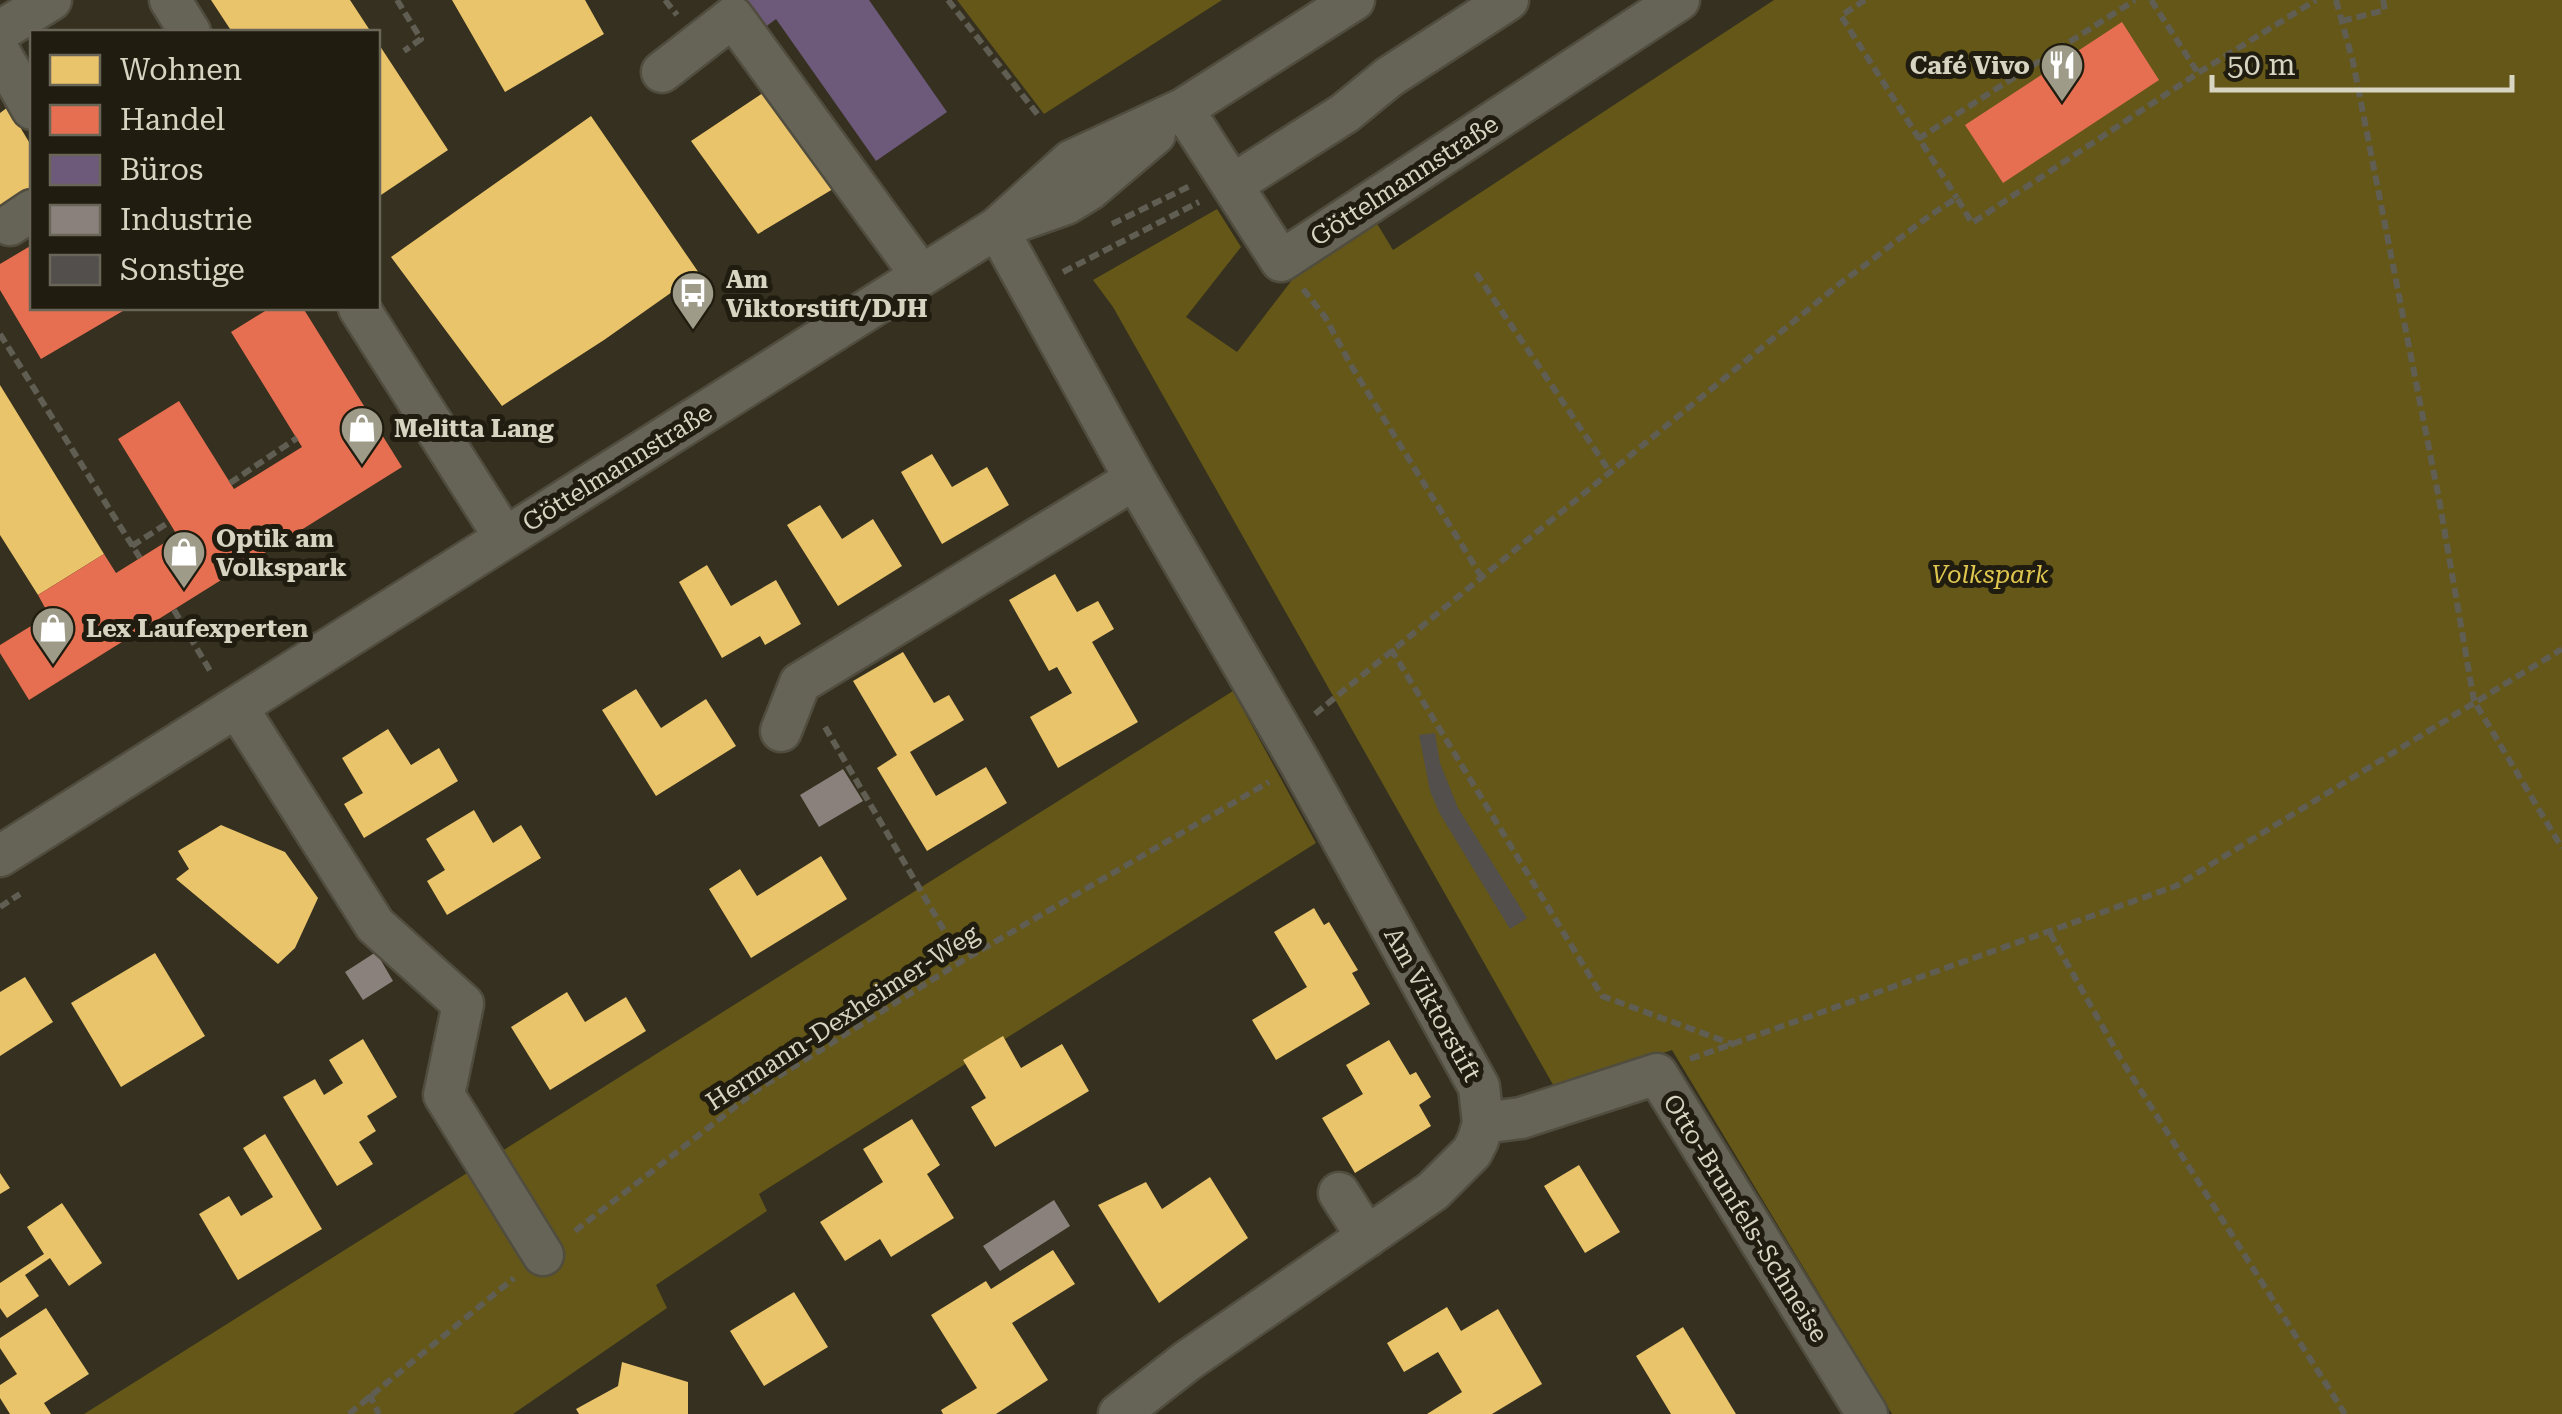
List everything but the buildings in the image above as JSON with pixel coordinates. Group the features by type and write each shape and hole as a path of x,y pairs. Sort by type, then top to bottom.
{"street":[{"path":"0,32 51,0"},
{"path":"170,0 189,30"},
{"name":"Göttelmannstraße","path":"0,856 997,228 1066,204 1089,190 1183,109 1354,0"},
{"path":"1214,188 1345,113 1389,78 1508,0"},
{"name":"Göttelmannstraße","path":"1281,261 1679,0"},
{"path":"662,72 733,17 921,275"},
{"path":"0,54 30,106"},
{"path":"1183,109 1214,188 1281,261"},
{"name":"Am Viktorstift","path":"997,228 1479,1087 1483,1123"},
{"path":"360,310 505,538"},
{"path":"781,730 800,683 1136,479"},
{"path":"237,707 374,925 464,1004 444,1095 543,1255"},
{"name":"Otto-Brunfels-Schneise","path":"1483,1123 1521,1118 1657,1074 1866,1414"},
{"path":"1119,1414 1186,1362 1433,1192 1472,1152 1483,1123"},
{"path":"1339,1192 1367,1237"}],"path":[{"path":"397,0 421,39 404,51"},
{"path":"948,0 1038,115"},
{"path":"1865,0 1841,16 1972,223 2198,72 2316,0"},
{"path":"1918,139 2135,0"},
{"path":"2151,0 2198,72"},
{"path":"2336,0 2353,62 2432,461 2474,702 2562,848"},
{"path":"2342,22 2386,10 2383,0"},
{"path":"1100,226 1117,224 1214,188"},
{"path":"1030,287 1126,240 1214,188"},
{"path":"1304,721 1843,281 1957,198"},
{"path":"1117,224 1126,240"},
{"path":"1281,261 1325,317 1481,576"},
{"path":"1476,272 1610,472"},
{"path":"0,334 4,348 140,558"},
{"path":"230,484 297,438"},
{"path":"132,546 169,522"},
{"path":"174,610 212,674"},
{"path":"1391,649 1602,996 1734,1044"},
{"path":"1657,1074 1680,1062 2176,886 2562,649"},
{"path":"800,683 962,961"},
{"name":"Hermann-Dexheimer-Weg","path":"349,1414 543,1255 757,1090 962,961 1275,778"},
{"path":"2050,933 2119,1056 2345,1414"},
{"path":"369,1394 379,1414"}],"green space":[{"path":"957,0 1222,0 1044,114"},
{"name":"Volkspark","path":"1774,0 2562,0 2562,1414 1892,1414 1672,1050 1556,1090 1113,307 1093,280 1217,209 1241,247 1186,317 1237,352 1311,255 1370,212 1393,250"},
{"path":"1233,691 1316,843 759,1194 767,1211 656,1285 667,1308 513,1414 84,1414"}],"place":[{"name":"Café Vivo","path":"2062,103"},
{"name":"Am Viktorstift/DJH","path":"693,331"},
{"name":"Melitta Lang","path":"362,466"},
{"name":"Optik am Volkspark","path":"184,590"},
{"name":"Lex Laufexperten","path":"53,666"}]}
